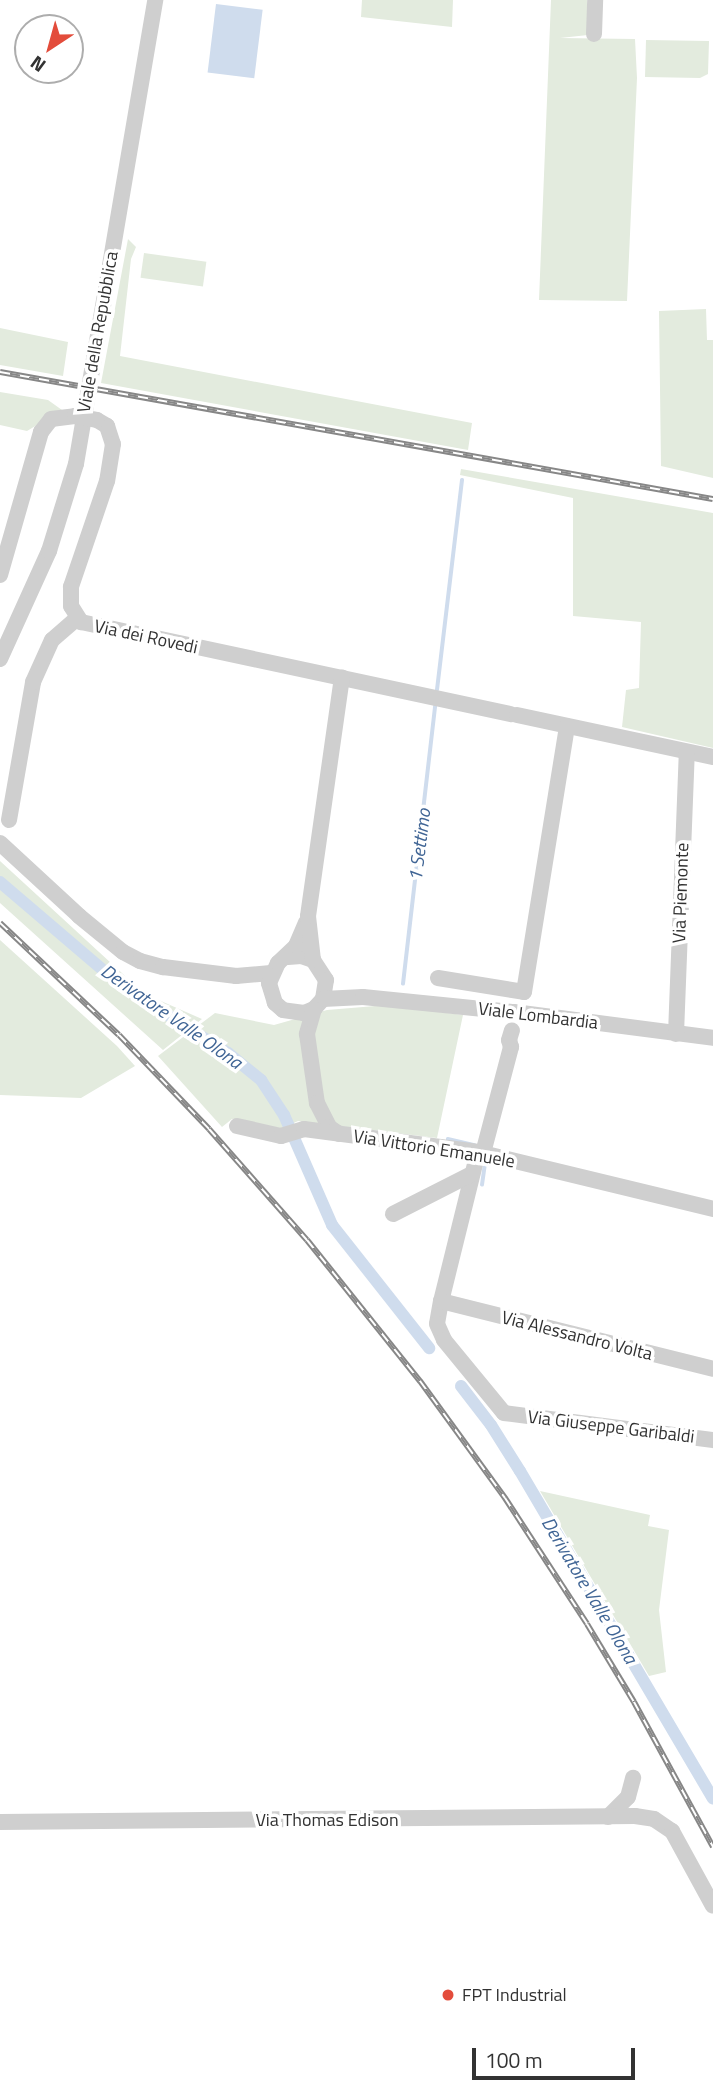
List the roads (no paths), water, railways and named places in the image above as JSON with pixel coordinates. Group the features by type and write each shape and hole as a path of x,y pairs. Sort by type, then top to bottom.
{"street":[{"name":"Viale della Repubblica","path":"1,655 49,551 76,464 155,0"},
{"path":"594,34 595,0"},
{"name":"Via dei Rovedi","path":"0,575 41,432 51,419 75,416 97,420 107,426 113,444 107,481 71,587 71,606 77,618 90,626 713,757"},
{"path":"9,820 33,682 52,640 77,618"},
{"path":"339,1134 329,1127 317,1103 307,1034 326,980 313,960 309,916 342,677"},
{"path":"438,978 524,992 567,726"},
{"name":"Via Piemonte","path":"676,1034 687,752"},
{"path":"0,843 123,952 163,967 236,976 271,973 296,946 309,916"},
{"path":"288,957 301,956 313,960"},
{"path":"270,993 271,973"},
{"path":"236,976 270,993 283,1010 293,1013 318,1004"},
{"name":"Viale Lombardia","path":"326,980 363,997"},
{"name":"Viale Lombardia","path":"318,1004 363,997 514,1012 713,1038"},
{"name":"Via Giuseppe Garibaldi","path":"512,1030 509,1040 511,1047 481,1152 472,1174 441,1301 439,1332 504,1413 713,1440"},
{"name":"Via Vittorio Emanuele","path":"237,1126 291,1134 304,1129 481,1152 713,1209"},
{"path":"393,1214 472,1174"},
{"name":"Via Alessandro Volta","path":"441,1301 713,1370"},
{"path":"608,1817 628,1797 633,1777"},
{"name":"Via Thomas Edison","path":"0,1822 608,1817 654,1819 672,1831 713,1906"}],"water":[{"path":"216,4 263,10 254,78 208,72"}],"waterway":[{"name":"1 Settimo","path":"437,690 462,480"},
{"name":"1 Settimo","path":"403,984 435,706"},
{"name":"Derivatore Valle Olona","path":"0,882 123,987 228,1053 261,1080 284,1115 332,1225 429,1348"},
{"name":"1 Settimo","path":"448,1139 474,1145"},
{"name":"1 Settimo","path":"482,1185 485,1163"},
{"name":"Derivatore Valle Olona","path":"461,1386 491,1425 520,1471 713,1798"}],"railway":[{"path":"0,372 713,499"},
{"path":"0,923 119,1035 209,1129 307,1240 420,1381 505,1498 587,1624 634,1702 713,1847"}],"place":[{"name":"FPT Industrial","path":"448,1995"}]}
